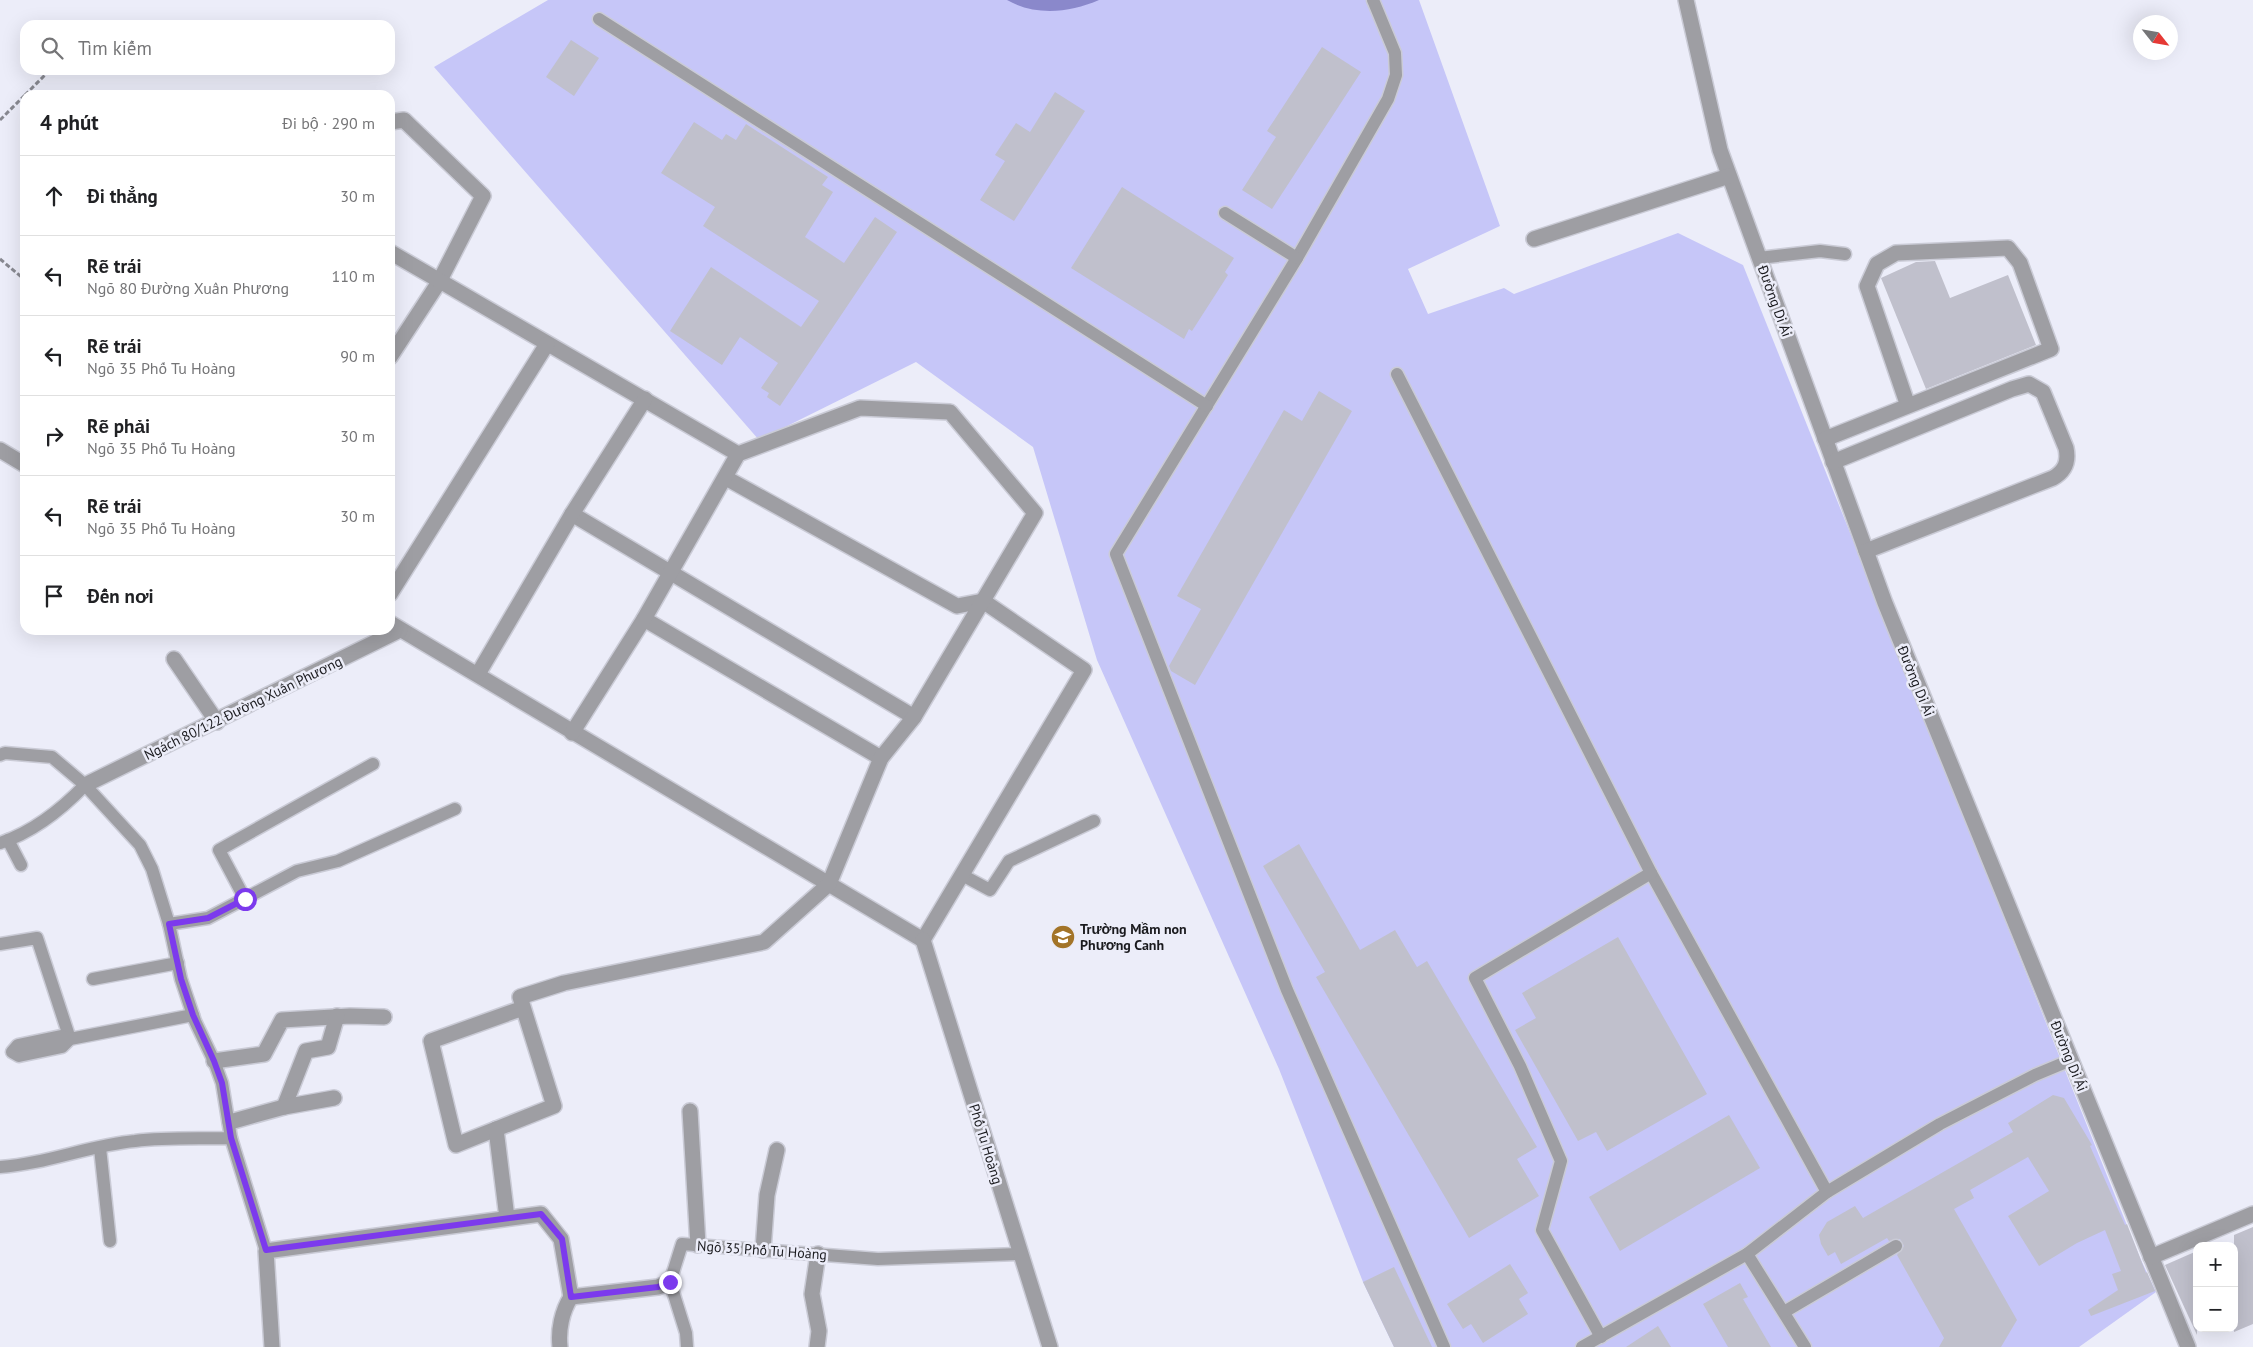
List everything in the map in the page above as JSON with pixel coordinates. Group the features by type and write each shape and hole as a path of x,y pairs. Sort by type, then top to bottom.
{"street":[{"name":"Đường Di Ái","path":"1686,0 1720,150 1885,603 2188,1347"},
{"path":"395,121 404,120 482,196 439,282 395,349"},
{"path":"1534,240 1729,176"},
{"path":"1825,439 1908,406 2050,349 2020,263 2008,248 1896,253 1876,264 1867,286 1908,406"},
{"path":"395,255 738,454"},
{"path":"395,586 547,344"},
{"path":"1833,462 2012,389 2029,384 2042,392 2066,448 2068,458 2063,472 2053,478 1866,550"},
{"path":"478,674 572,514 645,399"},
{"path":"523,1008 431,1041 456,1145 554,1106 520,997 564,983 764,942 829,884 881,758 914,717 1035,513 950,412 860,408 738,454 644,619 572,733"},
{"path":"0,450 20,462"},
{"path":"395,626 923,940 1084,670 983,601 957,606 726,478"},
{"path":"572,514 914,717"},
{"path":"644,619 881,758"},
{"name":"Ngách 80/122 Đường Xuân Phương","path":"85,786 217,722 378,635"},
{"path":"174,659 217,722"},
{"name":"Phố Tu Hoàng","path":"923,940 1050,1347"},
{"path":"214,1061 264,1054 282,1020 336,1016 384,1017"},
{"path":"284,1107 306,1051 328,1047 336,1016"},
{"path":"230,1122 284,1107 334,1098"},
{"path":"690,1111 698,1245"},
{"path":"496,1129 507,1218"},
{"path":"763,1250 767,1196 777,1150"},
{"path":"272,1347 266,1250 541,1214 562,1239 571,1297 564,1309 559,1340 560,1347"},
{"path":"2152,1257 2253,1214"},
{"path":"817,1347 819,1331 812,1294 818,1254"},
{"path":"571,1297 658,1287 670,1282"}],"lane":[{"path":"1373,0 1395,53 1396,75 1388,99 1297,258 1116,554 1287,990 1444,1347"},
{"path":"599,19 1207,406"},
{"path":"1225,213 1297,258"},
{"path":"1759,258 1820,251 1845,254"},
{"path":"1397,374 1651,873 1827,1192"},
{"path":"0,755 5,753 52,757 85,786 140,845 152,869 169,924 181,979 193,1015 222,1083 230,1122 231,1138 266,1250"},
{"path":"245,899 219,850 373,764"},
{"path":"21,865 4,842 32,828 63,808 85,786"},
{"path":"169,924 208,918 297,871 338,861 455,809"},
{"path":"962,875 990,890 1009,861 1094,821"},
{"path":"1601,1337 1542,1230 1561,1161 1520,1066 1475,978 1651,873"},
{"path":"0,944 37,938 70,1039"},
{"path":"93,979 178,963"},
{"path":"18,1045 12,1052 19,1056 62,1047 70,1039 193,1015"},
{"path":"1582,1347 1747,1254 1827,1192 1940,1124 2036,1075 2071,1060"},
{"path":"0,1167 17,1166 135,1141 231,1138"},
{"path":"100,1148 110,1241"},
{"name":"Ngõ 35 Phố Tu Hoàng","path":"670,1282 682,1244 878,1259 1020,1254"},
{"path":"1784,1312 1896,1246"},
{"path":"1747,1254 1806,1347"},
{"path":"670,1282 686,1333 686,1347"}],"path":[{"path":"30,90 45,75"},
{"path":"0,120 20,100"},
{"path":"0,259 20,276"}],"shaded area":[{"path":"548,0 1419,0 1500,226 1408,269 1428,314 1504,288 1514,294 1678,233 1743,265 2140,1258 2156,1292 2079,1347 1394,1347 1363,1282 1279,1069 1097,660 1033,447 916,362 759,440 434,67"},
{"path":"1007,0 1099,0 1076,8 1052,11 1029,9"}],"building":[{"path":"571,40 599,58 574,96 546,77"},
{"path":"1322,47 1361,72 1272,209 1242,190 1276,137 1267,131"},
{"path":"1055,92 1085,111 1014,221 980,200 1005,161 995,155 1016,123 1030,132"},
{"path":"694,122 722,140 726,134 736,140 746,124 828,177 822,185 833,192 805,237 844,263 875,217 897,232 780,406 767,397 769,393 761,388 778,363 740,337 722,365 670,331 711,267 801,327 819,301 703,226 715,207 661,173"},
{"path":"1122,187 1234,258 1225,272 1228,275 1192,331 1189,329 1184,339 1071,268"},
{"path":"1935,261 1950,298 2008,275 2036,345 1926,389 1881,278 1916,262"},
{"path":"1319,391 1352,411 1195,685 1171,671 1169,666 1201,609 1177,596 1284,410 1302,421"},
{"path":"1299,844 1360,950 1395,930 1417,967 1427,961 1537,1147 1517,1159 1539,1196 1469,1238 1316,977 1325,972 1263,866"},
{"path":"1618,937 1707,1094 1607,1151 1596,1132 1578,1141 1515,1030 1536,1018 1522,993"},
{"path":"2053,1095 2064,1098 2092,1145 2090,1146 2125,1225 2127,1224 2155,1291 2091,1316 2088,1310 2118,1290 2112,1274 2121,1271 2105,1230 2077,1243 2039,1266 2008,1216 2049,1191 2028,1157 1970,1190 1974,1198 1954,1209 2017,1320 2001,1347 1939,1347 1944,1338 1897,1255 1904,1246 1900,1239 1889,1241 1887,1238 1841,1264 1835,1252 1828,1256 1821,1244 1819,1235 1827,1222 1855,1206 1863,1218 2013,1132 2008,1123"},
{"path":"1729,1115 1760,1168 1620,1251 1589,1197"},
{"path":"2253,1227 2253,1324 2238,1330 2238,1242 2234,1242 2234,1235"},
{"path":"2193,1253 2193,1326 2165,1265"},
{"path":"1510,1264 1528,1293 1519,1299 1528,1314 1483,1343 1471,1324 1463,1329 1447,1304"},
{"path":"1394,1267 1432,1347 1394,1347 1363,1282"},
{"path":"1740,1283 1748,1297 1743,1299 1771,1347 1728,1347 1703,1304"},
{"path":"1658,1326 1671,1347 1626,1347"}],"place":[{"name":"Trường Mầm non Phương Canh","path":"1063,937"}],"route":[{"path":"245,899 208,918 169,924 181,979 195,1021 222,1083 230,1122 231,1138 266,1250 541,1214 562,1239 571,1297 658,1287 670,1282"}]}
